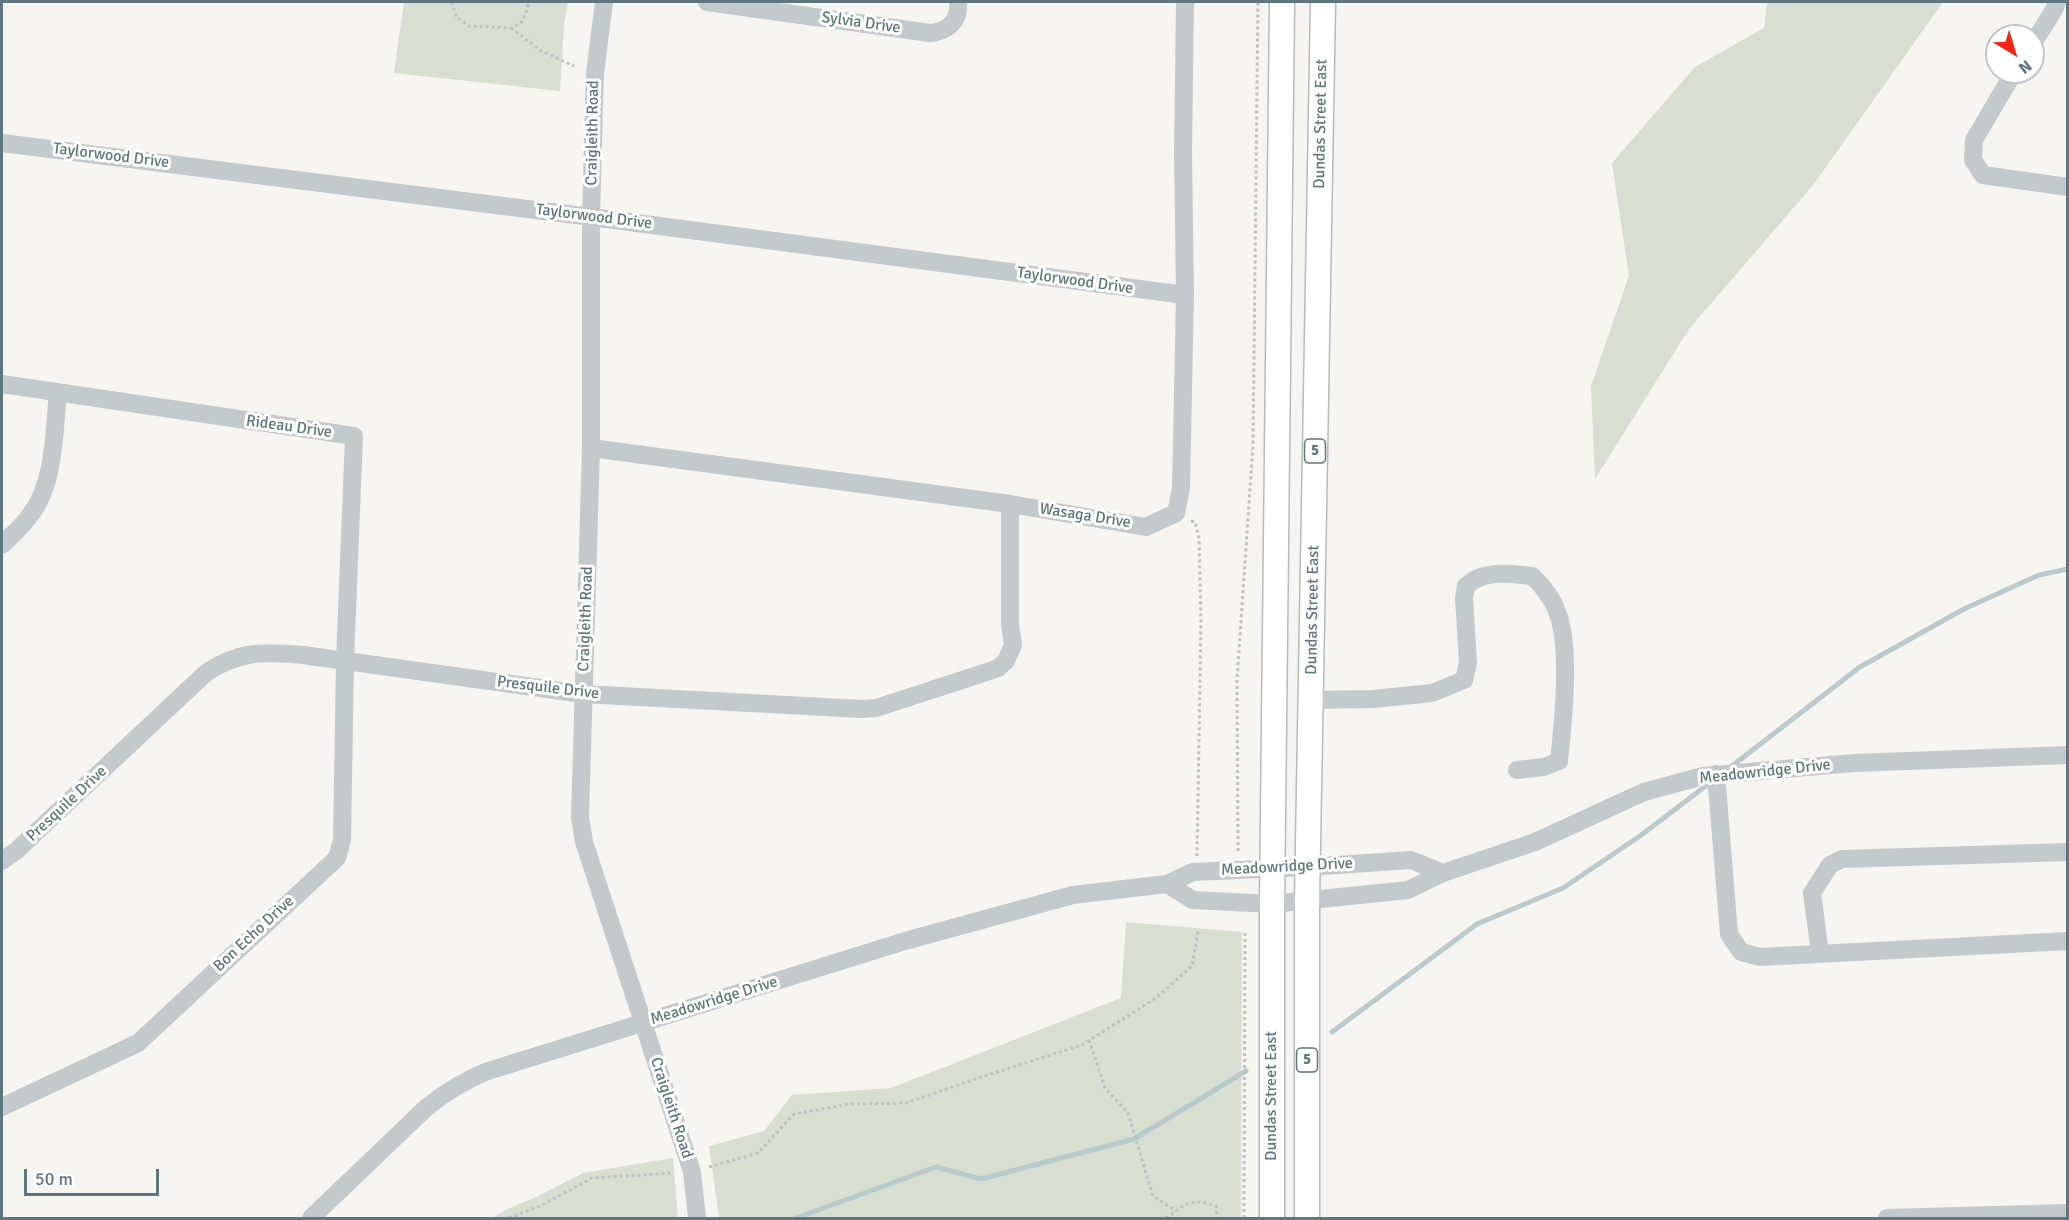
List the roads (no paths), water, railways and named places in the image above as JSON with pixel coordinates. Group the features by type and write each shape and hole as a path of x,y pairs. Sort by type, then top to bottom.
{"main road":[{"name":"Dundas Street East","path":"1272,1218 1272,904 1282,2"},
{"name":"Dundas Street East","path":"1307,1218 1307,901 1323,2"}],"street":[{"name":"Craigleith Road","path":"604,2 594,73 591,217 591,448 580,817 584,842 692,1172 697,1218"},
{"name":"Sylvia Drive","path":"707,2 930,33 941,32 952,24 959,10 958,2"},
{"path":"1185,2 1183,153 1185,295"},
{"path":"2045,24 2057,2"},
{"path":"2007,84 1974,140 1972,160 1983,175 2067,188"},
{"name":"Taylorwood Drive","path":"2,142 1185,295"},
{"name":"Wasaga Drive","path":"591,448 1010,504 1146,526 1176,513 1181,488 1185,295"},
{"name":"Rideau Drive","path":"2,384 354,436 345,662"},
{"path":"2,545 26,521 42,496 49,476 58,392"},
{"name":"Presquile Drive","path":"2,861 16,851 207,672 223,662 248,654 272,653 583,694 869,709 998,668 1009,657 1013,645 1010,624 1010,504"},
{"path":"1311,700 1372,699 1432,693 1464,680 1468,663 1464,598 1466,586 1482,575 1504,573 1532,576 1550,596 1559,615 1564,645 1564,705 1559,761 1518,770"},
{"name":"Bon Echo Drive","path":"2,1107 138,1042 337,858 342,840 345,662"},
{"name":"Meadowridge Drive","path":"1167,884 1193,900 1272,904 1408,890 1443,873 1535,842 1644,792 1703,776 1854,763 2067,755"},
{"path":"1716,774 1729,934 1741,952 1760,957 2067,940"},
{"path":"1820,953 1812,893 1830,865 1842,859 2067,852"},
{"name":"Meadowridge Drive","path":"311,1218 427,1107 456,1086 485,1072 905,941 1073,895 1167,884 1193,872 1411,860 1443,873"},
{"path":"1887,1218 2067,1213"}],"waterway":[{"path":"1728,769 1860,667 1964,609 2039,575 2068,569"},
{"path":"1332,1032 1477,924 1563,888 1640,836 1711,782"},
{"path":"796,1218 936,1167 981,1179 1134,1139 1246,1071"}]}
